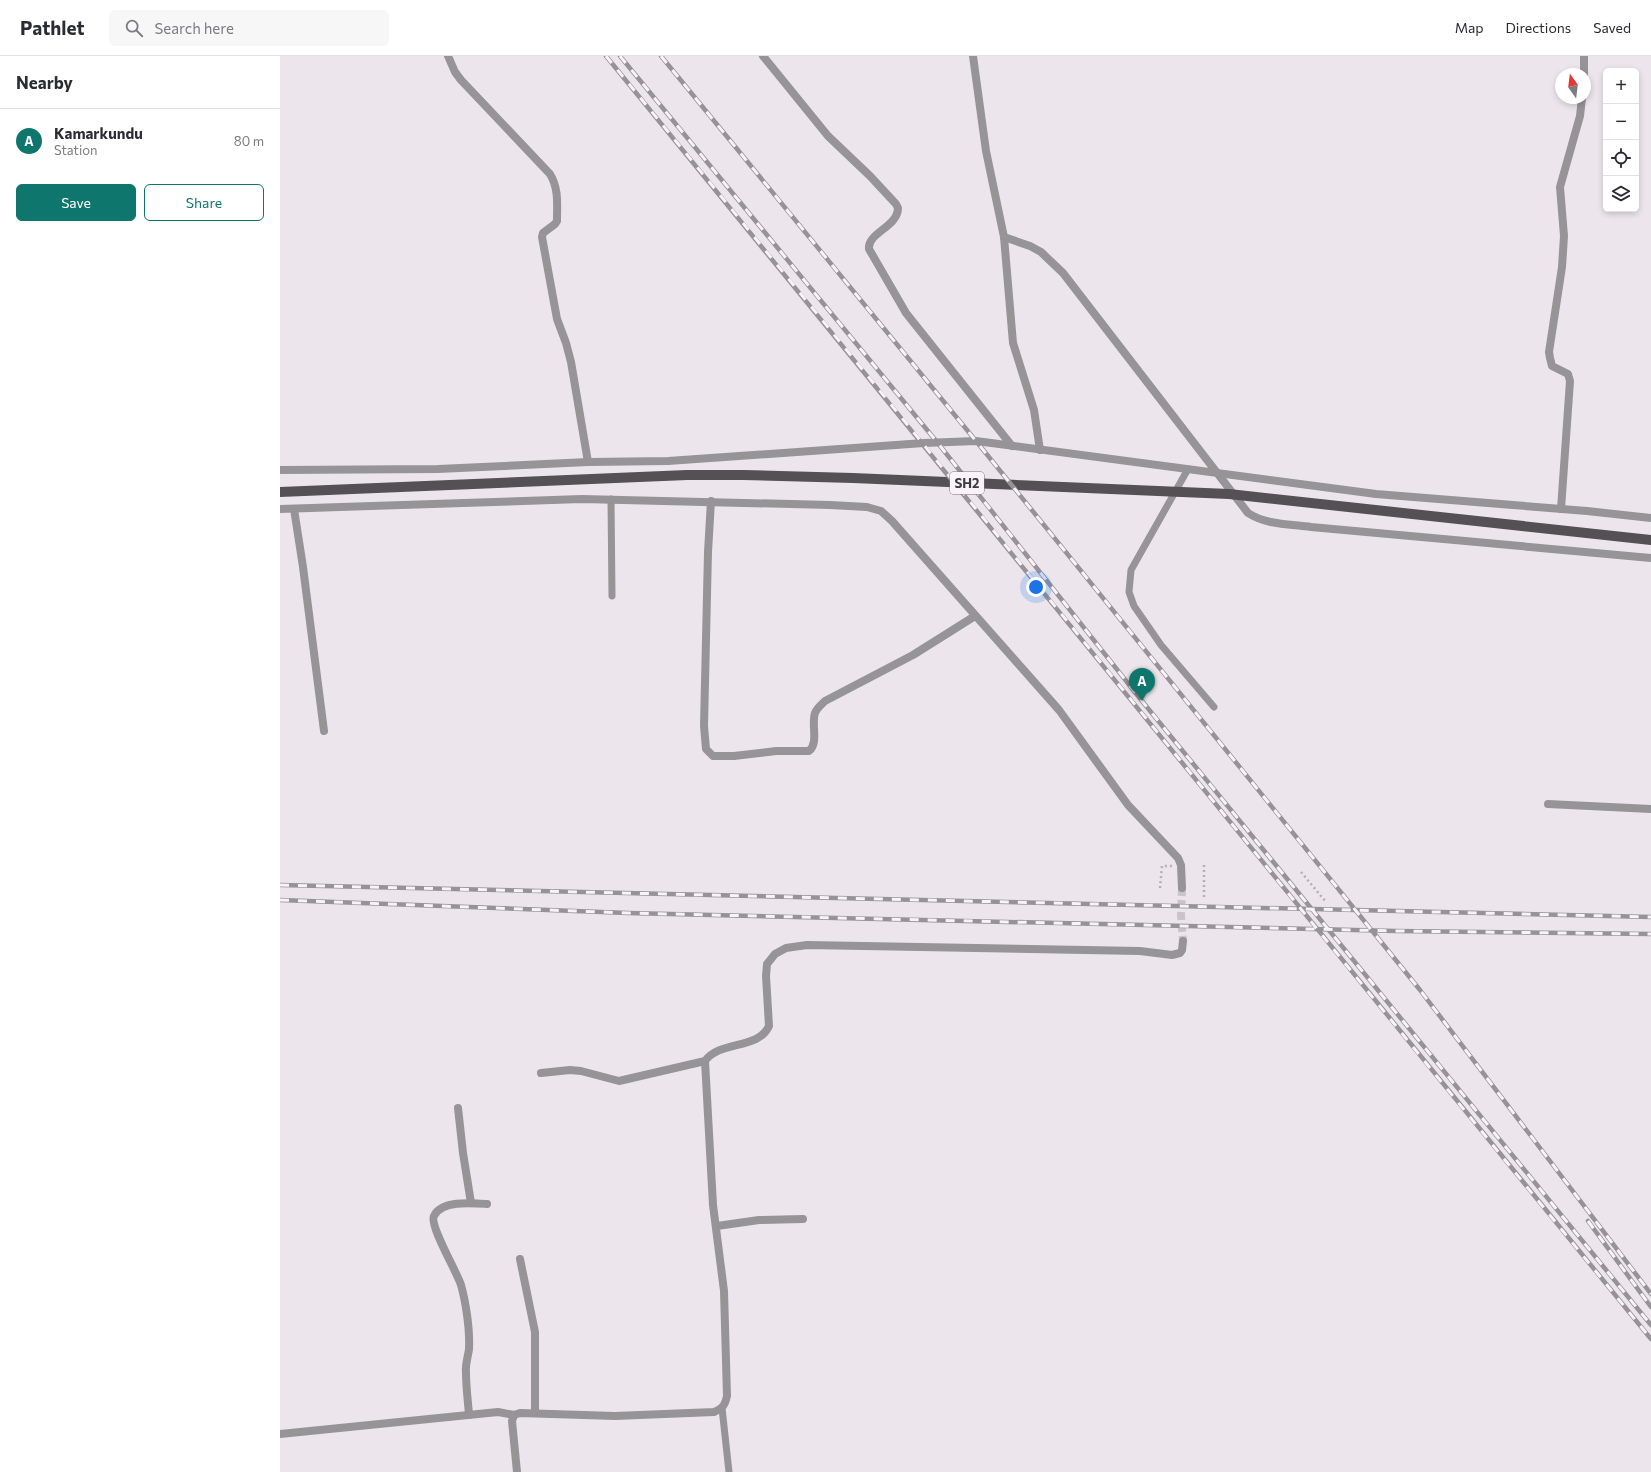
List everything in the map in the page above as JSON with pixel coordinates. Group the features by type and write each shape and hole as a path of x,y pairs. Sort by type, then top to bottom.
{"main road":[{"name":"SH2","path":"280,492 687,475 846,478 1228,494 1651,540"}],"street":[{"path":"448,56 455,72 461,80 550,174 554,182 557,199 556,224 542,234 542,237 557,319 571,362 588,462"},
{"path":"763,56 828,136 870,176 896,204 898,208 896,217 870,241 869,249 906,314 1012,446"},
{"path":"973,56 986,151 1004,237 1013,343 1034,410 1040,450"},
{"path":"1584,56 1584,68"},
{"path":"1561,509 1570,381 1568,374 1552,366 1550,352 1562,267 1564,236 1560,187 1580,116 1581,104"},
{"path":"1004,237 1041,252 1063,273 1219,473 1248,513 1264,521 1651,558"},
{"path":"280,470 438,469 588,462 668,461 937,442 976,441 1376,494 1651,518"},
{"path":"280,509 611,499 867,507 881,511 892,521 1059,710 1128,805 1178,858 1181,865 1182,888"},
{"path":"711,501 708,552 704,726 706,749 713,756 734,756 776,751 810,751 813,746 814,715 817,709 825,702 913,655 975,616"},
{"path":"294,509 303,566 324,731"},
{"path":"1548,804 1651,809"},
{"path":"541,1072 570,1070 580,1071 619,1081 705,1061 716,1051 759,1038 766,1033 769,1026 766,976 768,964 774,954 786,948 807,945 1132,950 1172,955 1180,953 1183,941"},
{"path":"280,1434 498,1412 514,1415 535,1412 615,1416 714,1412 722,1408 725,1405 727,1396 724,1291 717,1226 712,1197 705,1061"},
{"path":"458,1108 471,1203"},
{"path":"469,1415 466,1373 469,1340 464,1300 458,1280 435,1229 432,1218 434,1214 448,1205 471,1203 487,1204"},
{"path":"717,1226 759,1220 803,1218"},
{"path":"520,1259 535,1332 535,1412"},
{"path":"514,1415 512,1421 517,1472"}],"lane":[{"path":"1188,469 1131,570 1129,592 1134,606 1161,645 1214,707"},
{"path":"611,499 612,596"},
{"path":"722,1408 729,1472"}],"path":[{"path":"1160,888 1162,866 1164,863"},
{"path":"1204,865 1204,899"},
{"path":"1162,866 1172,866"},
{"path":"1301,872 1326,902"}],"tunnel":[{"path":"1182,888 1181,915 1183,941"}],"railway":[{"path":"606,56 1651,1339"},
{"path":"620,56 937,442 1142,701 1651,1325"},
{"path":"661,56 976,441 1420,990 1651,1294"},
{"path":"280,885 1651,917"},
{"path":"280,900 628,913 1396,931 1651,934"},
{"path":"1588,1221 1651,1307"}],"place":[{"name":"Kamarkundu","path":"1142,701"}]}
